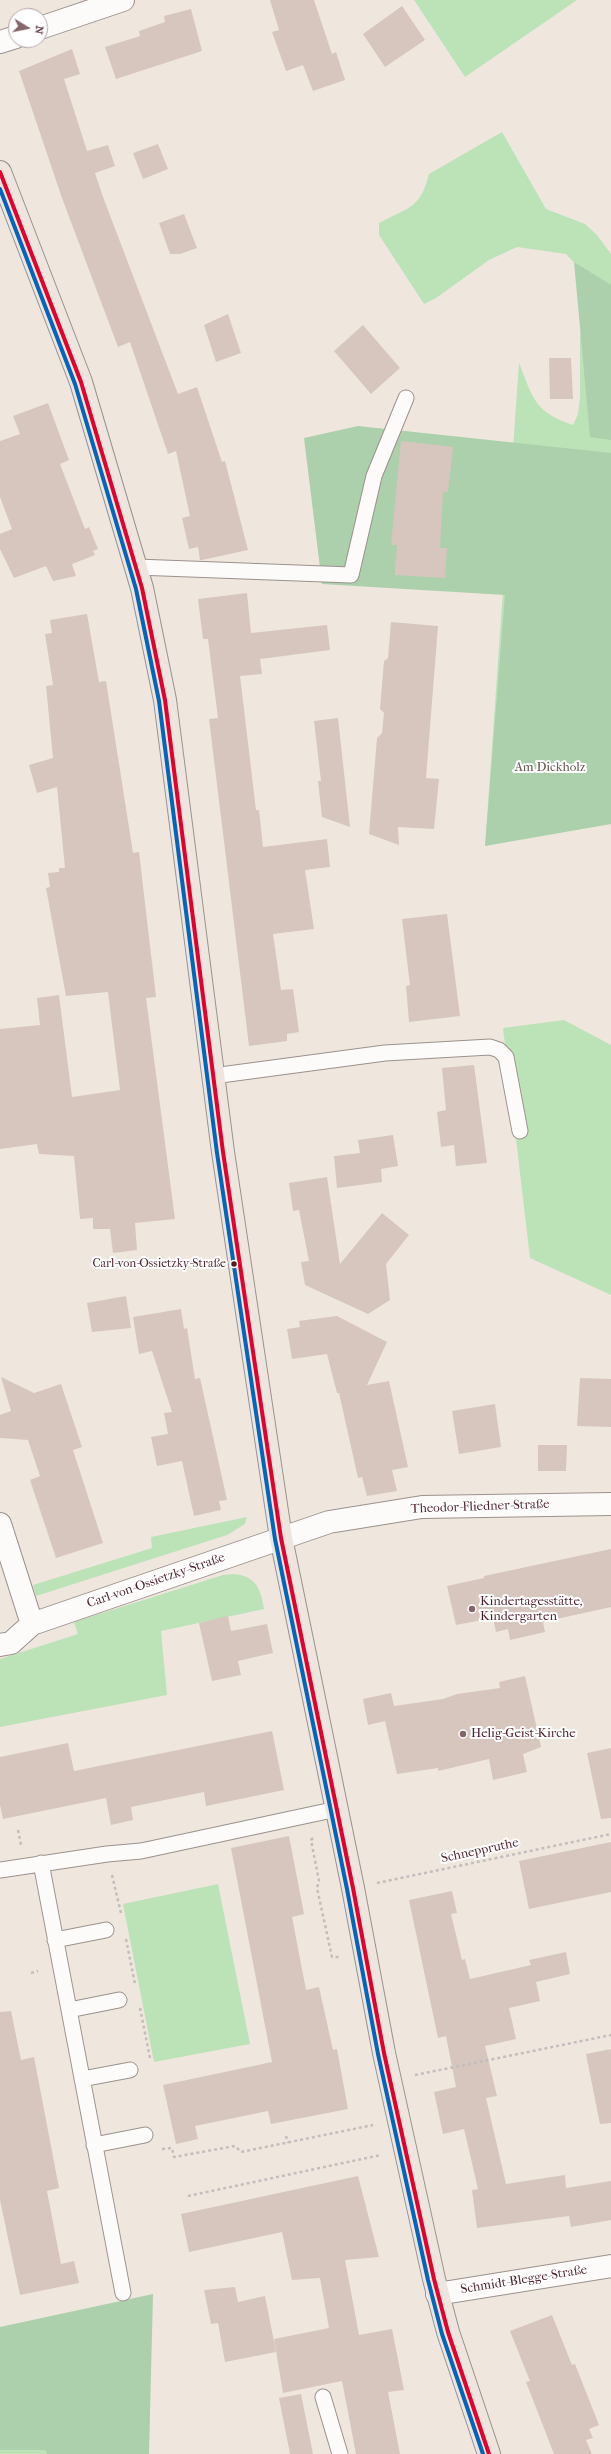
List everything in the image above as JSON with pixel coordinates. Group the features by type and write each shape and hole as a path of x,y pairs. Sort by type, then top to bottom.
{"main road":[{"path":"0,172 81,382 136,566 165,700 213,1076 281,1538 337,1808 390,2080 437,2294 448,2332 489,2454"}],"street":[{"path":"48,25 123,0"},
{"name":"Theodor-Fliedner-Straße","path":"281,1538 328,1522 422,1507 611,1504"},
{"path":"0,1524 32,1624"},
{"name":"Carl-von-Ossietzky-Straße","path":"0,1646 11,1642 32,1624 281,1538"},
{"name":"Schmidt-Blegge-Straße","path":"437,2294 611,2266"}],"lane":[{"path":"136,566 351,575 374,476 406,398"},
{"path":"213,1076 385,1053 490,1047 499,1050 506,1057 520,1131"},
{"path":"0,1870 107,1854 141,1851 337,1808"},
{"path":"41,1863 123,2293"},
{"path":"55,1940 106,1930"},
{"path":"69,2010 119,2000"},
{"path":"82,2078 130,2070"},
{"path":"94,2145 145,2135"},
{"path":"323,2397 340,2454"}],"path":[{"path":"310,1814 315,1835 311,1840 319,1881 317,1888 318,1900 322,1911"},
{"name":"Schneppruthe","path":"353,1888 611,1834"},
{"path":"107,1854 122,1920"},
{"path":"126,1935 136,1989"},
{"path":"130,2070 152,2066 140,2004"},
{"path":"390,2080 611,2035"},
{"path":"145,2135 163,2150 172,2148 174,2157 235,2146 241,2152 399,2120"},
{"path":"286,2136 288,2143"},
{"path":"188,2196 405,2150"}],"green space":[{"path":"414,0 577,0 465,77"},
{"name":"Am Dickholz","path":"502,132 546,209 585,224 597,235 611,254 611,822 485,846 519,363 532,395 542,409 550,415 573,425 578,414 580,397 580,336 588,318 585,274 566,254 517,247 489,260 436,298 424,304 379,235 379,223 412,206 422,194 429,174"},
{"path":"574,262 611,285 611,440 590,437"},
{"path":"358,426 611,453 611,824 485,846 505,595 322,584 304,438"},
{"path":"564,1020 611,1045 611,1295 530,1258 503,1028"},
{"path":"247,1517 245,1524 227,1535 36,1596 33,1585 152,1548 151,1537"},
{"path":"234,1574 248,1578 256,1585 261,1595 264,1609 161,1631 167,1695 0,1727 0,1659 78,1634 74,1622 223,1575"},
{"path":"218,1884 250,2044 154,2062 123,1904"},
{"path":"153,2294 149,2454 47,2454 45,2450 0,2450 0,2327"},
{"path":"0,2450 45,2450 47,2454 0,2454"}],"building":[{"path":"270,0 314,0 332,54 336,52 345,80 313,91 303,65 286,71 272,32 279,30"},
{"path":"402,6 425,40 385,67 363,34"},
{"path":"191,9 202,51 116,79 105,47 140,36 139,31 165,22 164,16"},
{"path":"72,49 80,74 64,79 87,151 108,145 115,166 95,173 103,197 178,394 197,387 222,462 225,461 248,550 200,560 198,547 189,549 182,518 190,516 176,451 168,454 130,342 118,347 62,198 19,71"},
{"path":"158,144 168,169 143,179 133,153"},
{"path":"184,214 197,248 180,254 170,254 159,223"},
{"path":"228,314 241,353 216,362 204,325"},
{"path":"363,325 400,368 371,394 334,351"},
{"path":"549,358 571,358 573,399 550,399"},
{"path":"48,403 69,460 60,464 85,529 89,527 98,549 93,551 95,555 72,564 76,576 53,581 46,566 14,578 0,549 0,534 12,529 0,497 0,441 20,434 13,416"},
{"path":"401,441 453,447 448,492 443,492 440,548 447,548 445,578 395,575 397,545 391,545"},
{"path":"247,593 251,633 327,625 330,650 260,659 262,674 240,676 256,810 259,810 263,847 327,839 330,867 305,870 314,929 273,934 281,990 293,989 299,1032 287,1034 287,1041 249,1046 209,719 218,718 208,639 203,639 198,599"},
{"path":"87,614 99,682 106,681 133,853 139,852 156,997 146,998 175,1219 135,1223 137,1250 113,1253 110,1229 93,1229 93,1218 80,1219 74,1156 39,1154 37,1144 0,1149 0,1029 40,1025 37,998 59,995 72,1097 120,1090 108,992 66,996 46,888 50,887 48,873 59,872 59,868 65,868 57,787 37,793 29,765 53,758 46,686 53,685 45,634 52,633 50,620"},
{"path":"391,622 438,626 426,778 439,779 434,829 398,827 399,845 369,834 377,738 382,733 384,713 380,709 384,661 388,658"},
{"path":"338,718 350,827 322,817 318,781 321,781 314,721"},
{"path":"447,914 460,1016 409,1022 406,986 410,985 402,919"},
{"path":"474,1065 487,1163 456,1166 454,1145 441,1147 437,1112 446,1110 442,1068"},
{"path":"393,1135 398,1166 381,1169 382,1182 337,1188 334,1156 360,1153 358,1140"},
{"path":"327,1177 340,1264 382,1213 409,1235 386,1264 390,1300 368,1314 305,1285 301,1262 309,1261 299,1210 293,1211 289,1183"},
{"path":"126,1296 131,1328 92,1332 87,1303"},
{"path":"181,1309 184,1329 187,1328 195,1379 200,1378 227,1500 219,1501 221,1510 194,1516 182,1461 157,1466 151,1437 168,1434 164,1413 172,1412 152,1351 139,1354 133,1317"},
{"path":"337,1316 387,1342 367,1385 389,1381 408,1467 392,1470 397,1491 367,1496 362,1477 358,1478 339,1393 337,1393 327,1354 292,1359 287,1329 300,1327 299,1321"},
{"path":"1,1377 34,1393 61,1384 82,1447 73,1450 103,1543 56,1558 30,1480 40,1476 28,1440 0,1438 0,1415 11,1411"},
{"path":"580,1378 611,1379 611,1427 577,1426"},
{"path":"495,1404 501,1447 459,1454 452,1411"},
{"path":"538,1445 567,1445 566,1471 538,1471"},
{"path":"611,1549 611,1607 543,1622 545,1632 510,1640 508,1629 496,1632 493,1618 456,1625 447,1586 484,1578 484,1576"},
{"path":"228,1616 231,1631 267,1624 273,1653 238,1661 241,1675 212,1681 199,1623"},
{"name":"Helig-Geist-Kirche","path":"525,1676 541,1747 523,1754 527,1772 493,1780 489,1759 438,1771 438,1768 397,1774 385,1721 368,1725 363,1699 391,1693 394,1706 443,1699 457,1694 500,1688 499,1682"},
{"path":"272,1731 284,1790 206,1806 204,1792 131,1807 133,1820 111,1825 106,1798 3,1819 0,1805 0,1757 68,1743 74,1771"},
{"path":"611,1748 611,1818 601,1819 587,1753"},
{"path":"289,1836 304,1914 292,1917 306,1990 319,1987 333,2050 337,2049 348,2109 271,2124 268,2111 195,2126 198,2139 176,2144 163,2085 272,2062 231,1848"},
{"path":"611,1842 611,1892 529,1909 519,1861"},
{"path":"452,1891 457,1913 451,1914 462,1960 465,1959 470,1979 531,1965 529,1960 566,1952 570,1974 536,1982 540,2001 509,2008 516,2039 485,2046 497,2096 486,2098 506,2184 565,2175 566,2188 611,2181 611,2220 571,2227 569,2216 477,2228 472,2190 478,2189 464,2129 443,2134 434,2092 456,2087 446,2036 438,2038 409,1900"},
{"path":"11,2011 21,2060 34,2057 59,2188 47,2191 61,2264 74,2261 79,2283 20,2295 0,2200 0,2012"},
{"path":"611,2049 611,2123 600,2124 586,2054"},
{"path":"358,2176 379,2257 345,2260 359,2335 392,2329 404,2390 388,2392 400,2454 356,2454 342,2381 283,2393 274,2339 329,2328 320,2278 292,2280 282,2232 189,2252 181,2214"},
{"path":"235,2287 238,2302 265,2296 276,2352 225,2362 218,2323 211,2324 204,2290"},
{"path":"552,2315 572,2365 575,2364 599,2425 589,2429 593,2438 586,2440 592,2454 554,2454 526,2382 530,2381 510,2331"},
{"path":"301,2394 313,2454 290,2454 279,2398"}],"transit line":[{"path":"0,172 81,382 142,588 165,700 223,1152 281,1538 353,1888 384,2053 434,2279 448,2332 489,2454"},
{"path":"0,189 75,384 136,589 159,701 217,1153 275,1539 347,1889 378,2054 428,2280 442,2334 483,2454"}],"place":[{"name":"Carl-von-Ossietzky-Straße","path":"234,1264"},
{"name":"Kindertagesstätte, Kindergarten","path":"472,1609"},
{"name":"Helig-Geist-Kirche","path":"463,1734"}]}
